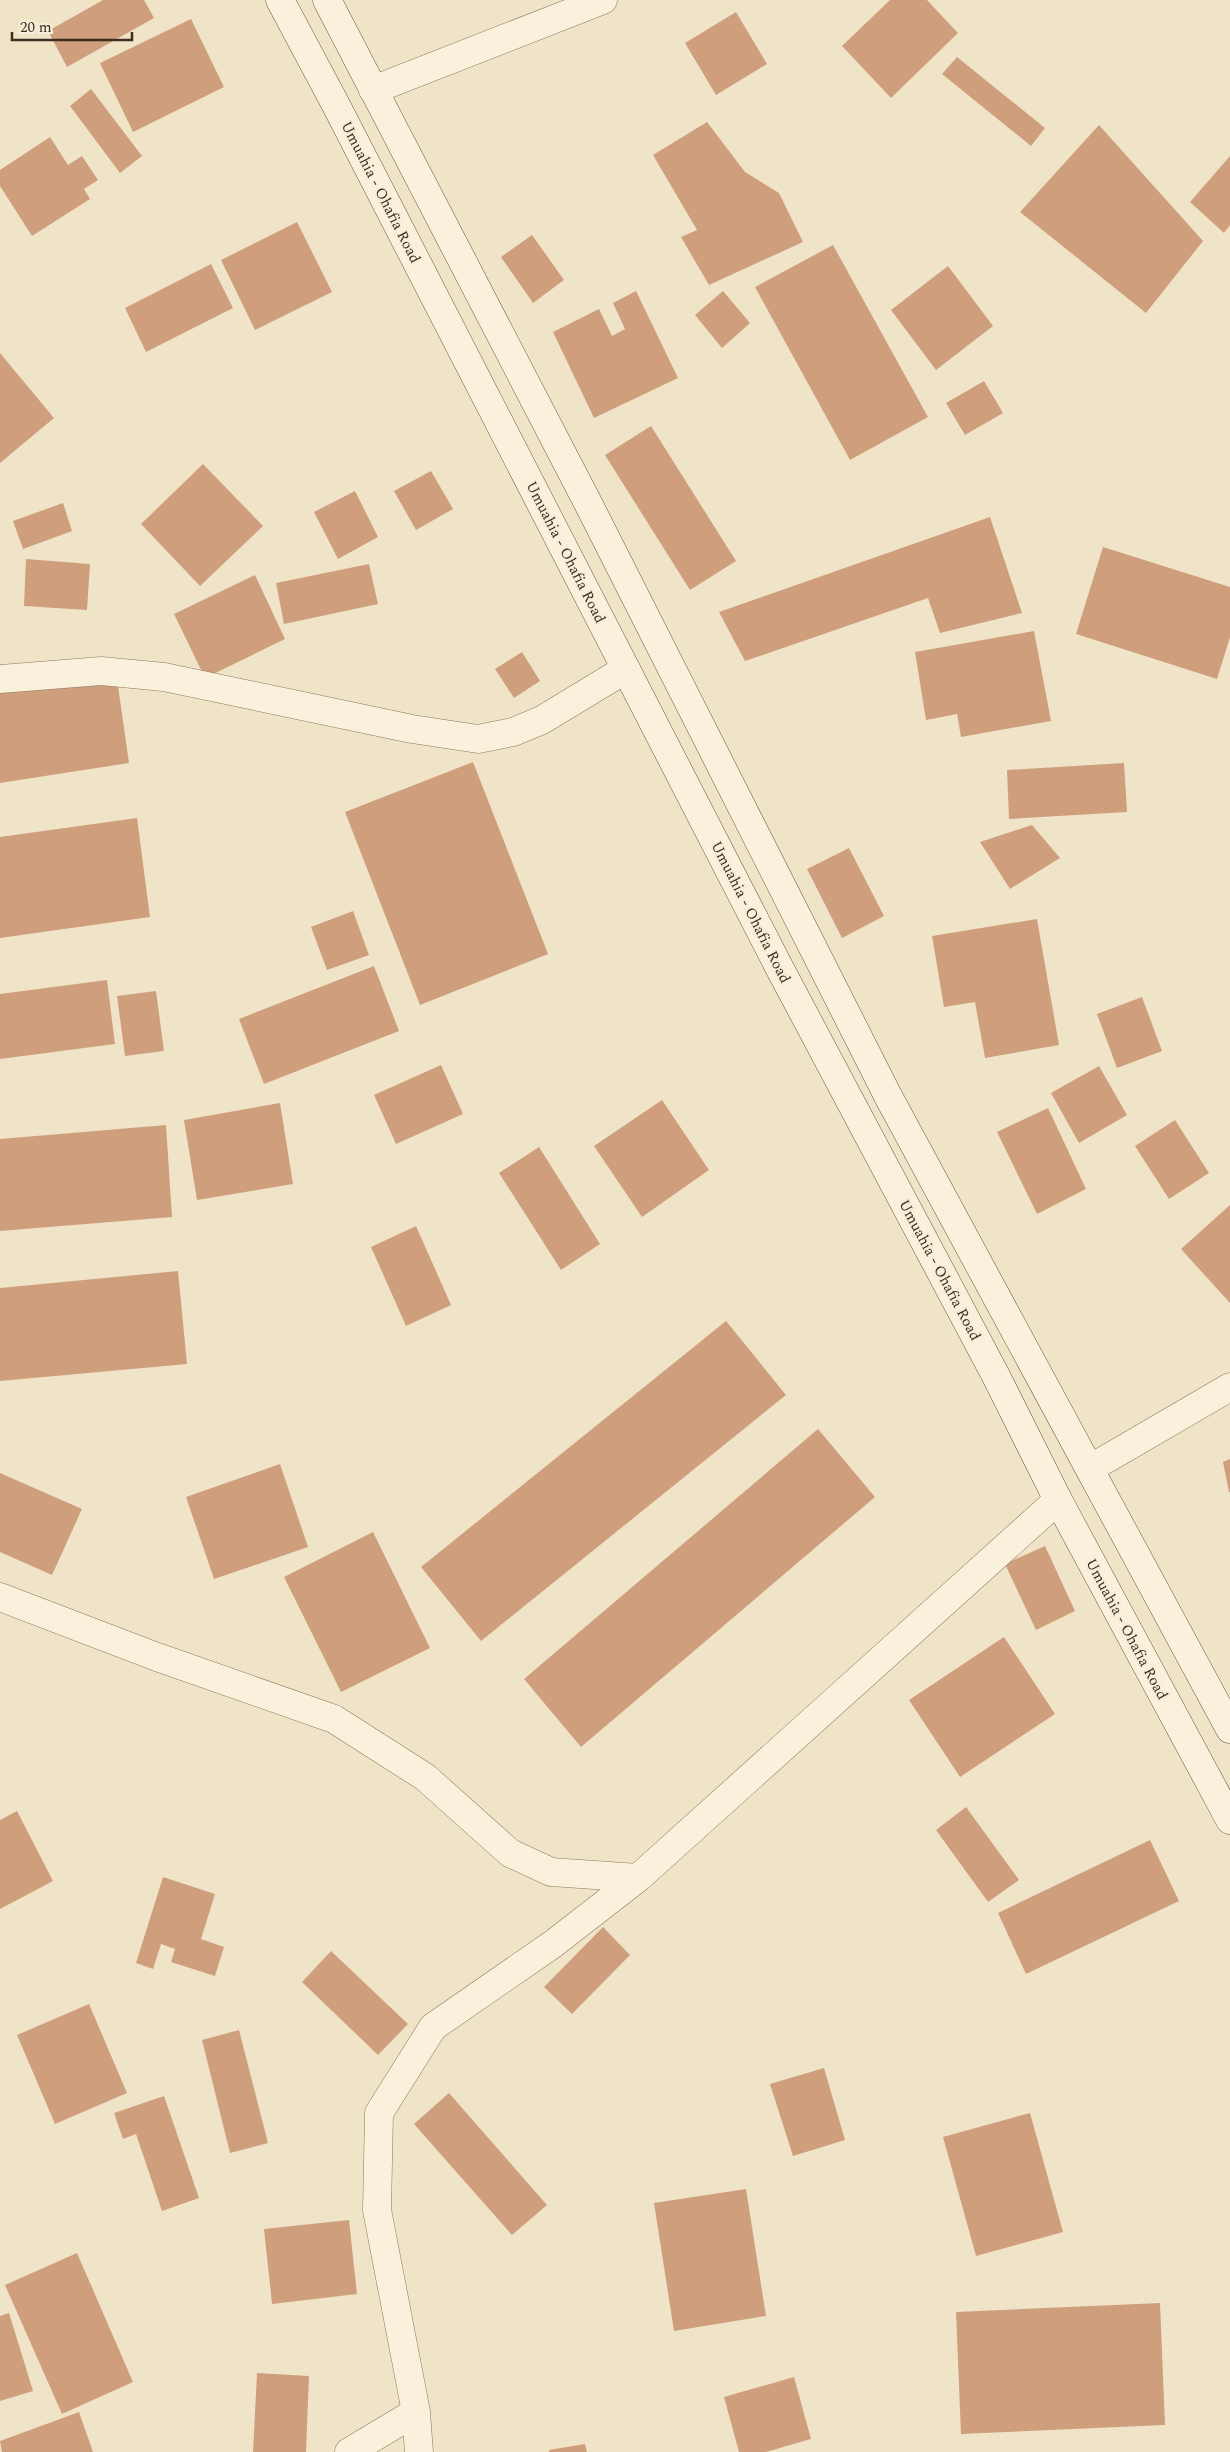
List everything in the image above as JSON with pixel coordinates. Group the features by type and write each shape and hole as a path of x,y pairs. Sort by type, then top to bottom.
{"main road":[{"name":"Umuahia - Ohafia Road","path":"280,0 779,967 996,1376 1058,1500 1230,1820"},
{"path":"327,0 591,509 888,1096 1230,1728"},
{"path":"373,90 603,0"},
{"path":"554,530 591,509"},
{"path":"0,679 100,671 164,677 412,728 478,739 513,732 542,720 626,670"},
{"path":"996,1376 1029,1355"},
{"path":"1091,1468 1230,1387"},
{"path":"419,2452 416,2412 377,2210 380,2114 433,2027 553,1944 638,1878 1058,1500"},
{"path":"0,1596 157,1657 334,1719 425,1777 510,1853 551,1872 638,1878"},
{"path":"349,2452 416,2412"}],"building":[{"path":"103,0 144,0 154,18 67,67 48,31"},
{"path":"890,0 927,0 958,33 891,98 842,46"},
{"path":"736,12 767,64 716,95 685,43"},
{"path":"191,19 224,87 133,132 100,63"},
{"path":"957,57 1045,128 1031,146 942,74"},
{"path":"91,89 142,156 120,173 70,106"},
{"path":"707,122 745,172 779,193 803,242 709,285 681,237 697,230 653,155"},
{"path":"1099,125 1203,241 1146,313 1020,212"},
{"path":"50,137 68,165 82,156 98,180 84,189 90,199 32,236 0,186 0,170"},
{"path":"1230,156 1230,225 1224,233 1190,202"},
{"path":"297,222 332,292 255,330 221,260"},
{"path":"532,235 564,280 533,303 501,257"},
{"path":"833,245 928,417 850,460 755,287"},
{"path":"211,264 233,308 146,352 125,308"},
{"path":"948,266 993,326 936,370 891,310"},
{"path":"636,291 678,378 594,418 553,332 599,309 612,336 625,329 613,303"},
{"path":"723,291 750,323 722,348 695,315"},
{"path":"0,353 54,418 0,463"},
{"path":"984,381 1003,413 965,435 946,403"},
{"path":"651,426 736,561 690,590 605,455"},
{"path":"203,464 263,526 200,586 141,524"},
{"path":"431,471 453,509 416,530 394,491"},
{"path":"355,491 378,537 338,559 314,512"},
{"path":"63,503 72,531 23,549 13,521"},
{"path":"990,517 1022,613 940,633 928,598 745,661 719,612"},
{"path":"1103,547 1230,587 1230,637 1217,679 1076,634"},
{"path":"26,559 90,564 87,610 24,606"},
{"path":"369,564 378,604 284,624 276,583"},
{"path":"255,575 285,639 205,678 174,614"},
{"path":"1034,631 1051,721 961,737 957,714 926,720 915,652"},
{"path":"522,652 540,681 514,698 495,669"},
{"path":"116,672 129,763 0,783 0,690"},
{"path":"473,762 548,954 420,1005 345,812"},
{"path":"1124,763 1127,812 1009,819 1007,770"},
{"path":"137,818 150,917 0,938 0,837"},
{"path":"1032,825 1060,858 1010,889 980,842"},
{"path":"849,848 884,916 842,938 807,869"},
{"path":"353,911 369,955 327,970 311,927"},
{"path":"1037,919 1059,1045 985,1058 975,1002 944,1007 932,936"},
{"path":"374,966 399,1031 264,1084 239,1019"},
{"path":"107,980 115,1044 0,1059 0,994"},
{"path":"156,991 164,1051 125,1056 117,996"},
{"path":"1142,997 1162,1051 1117,1068 1097,1014"},
{"path":"441,1065 463,1114 396,1144 374,1095"},
{"path":"1099,1066 1127,1115 1079,1143 1051,1093"},
{"path":"662,1100 709,1170 642,1217 594,1146"},
{"path":"280,1103 293,1184 197,1200 184,1120"},
{"path":"1048,1108 1086,1189 1037,1214 997,1132"},
{"path":"1175,1120 1209,1173 1169,1199 1135,1146"},
{"path":"166,1125 172,1217 0,1231 0,1139"},
{"path":"539,1147 600,1244 561,1270 499,1173"},
{"path":"1230,1205 1230,1303 1181,1249"},
{"path":"416,1226 451,1305 406,1326 371,1247"},
{"path":"178,1271 187,1364 0,1381 0,1288"},
{"path":"726,1321 786,1395 481,1641 421,1567"},
{"path":"818,1429 875,1497 581,1747 524,1679"},
{"path":"1230,1459 1230,1492 1229,1492 1223,1462"},
{"path":"280,1464 308,1547 214,1579 186,1497"},
{"path":"0,1473 82,1509 52,1575 0,1552"},
{"path":"373,1532 430,1648 341,1692 284,1577"},
{"path":"1045,1546 1075,1611 1036,1630 1005,1564"},
{"path":"1004,1637 1055,1714 960,1777 909,1700"},
{"path":"966,1807 1019,1880 988,1902 936,1830"},
{"path":"17,1811 53,1881 0,1909 0,1820"},
{"path":"1150,1840 1179,1901 1026,1974 998,1913"},
{"path":"163,1877 215,1894 201,1939 224,1947 215,1976 171,1962 175,1949 161,1944 153,1969 136,1963"},
{"path":"603,1927 630,1955 572,2014 544,1987"},
{"path":"331,1951 408,2024 378,2055 302,1982"},
{"path":"89,2004 127,2093 55,2124 17,2035"},
{"path":"239,2030 268,2143 230,2153 202,2040"},
{"path":"824,2068 845,2140 793,2156 770,2084"},
{"path":"449,2093 547,2205 512,2235 414,2124"},
{"path":"164,2096 199,2198 162,2211 136,2134 123,2139 114,2113"},
{"path":"1030,2113 1063,2232 976,2256 943,2137"},
{"path":"746,2189 766,2316 674,2331 654,2203"},
{"path":"349,2220 357,2294 272,2304 264,2229"},
{"path":"77,2253 133,2382 62,2414 5,2285"},
{"path":"1160,2303 1165,2425 961,2434 956,2312"},
{"path":"9,2313 33,2391 0,2401 0,2316"},
{"path":"257,2373 309,2376 306,2452 253,2452"},
{"path":"794,2377 811,2439 766,2452 739,2452 724,2397"},
{"path":"79,2412 93,2452 2,2452 0,2441"},
{"path":"585,2444 587,2452 549,2452 549,2450"}]}
